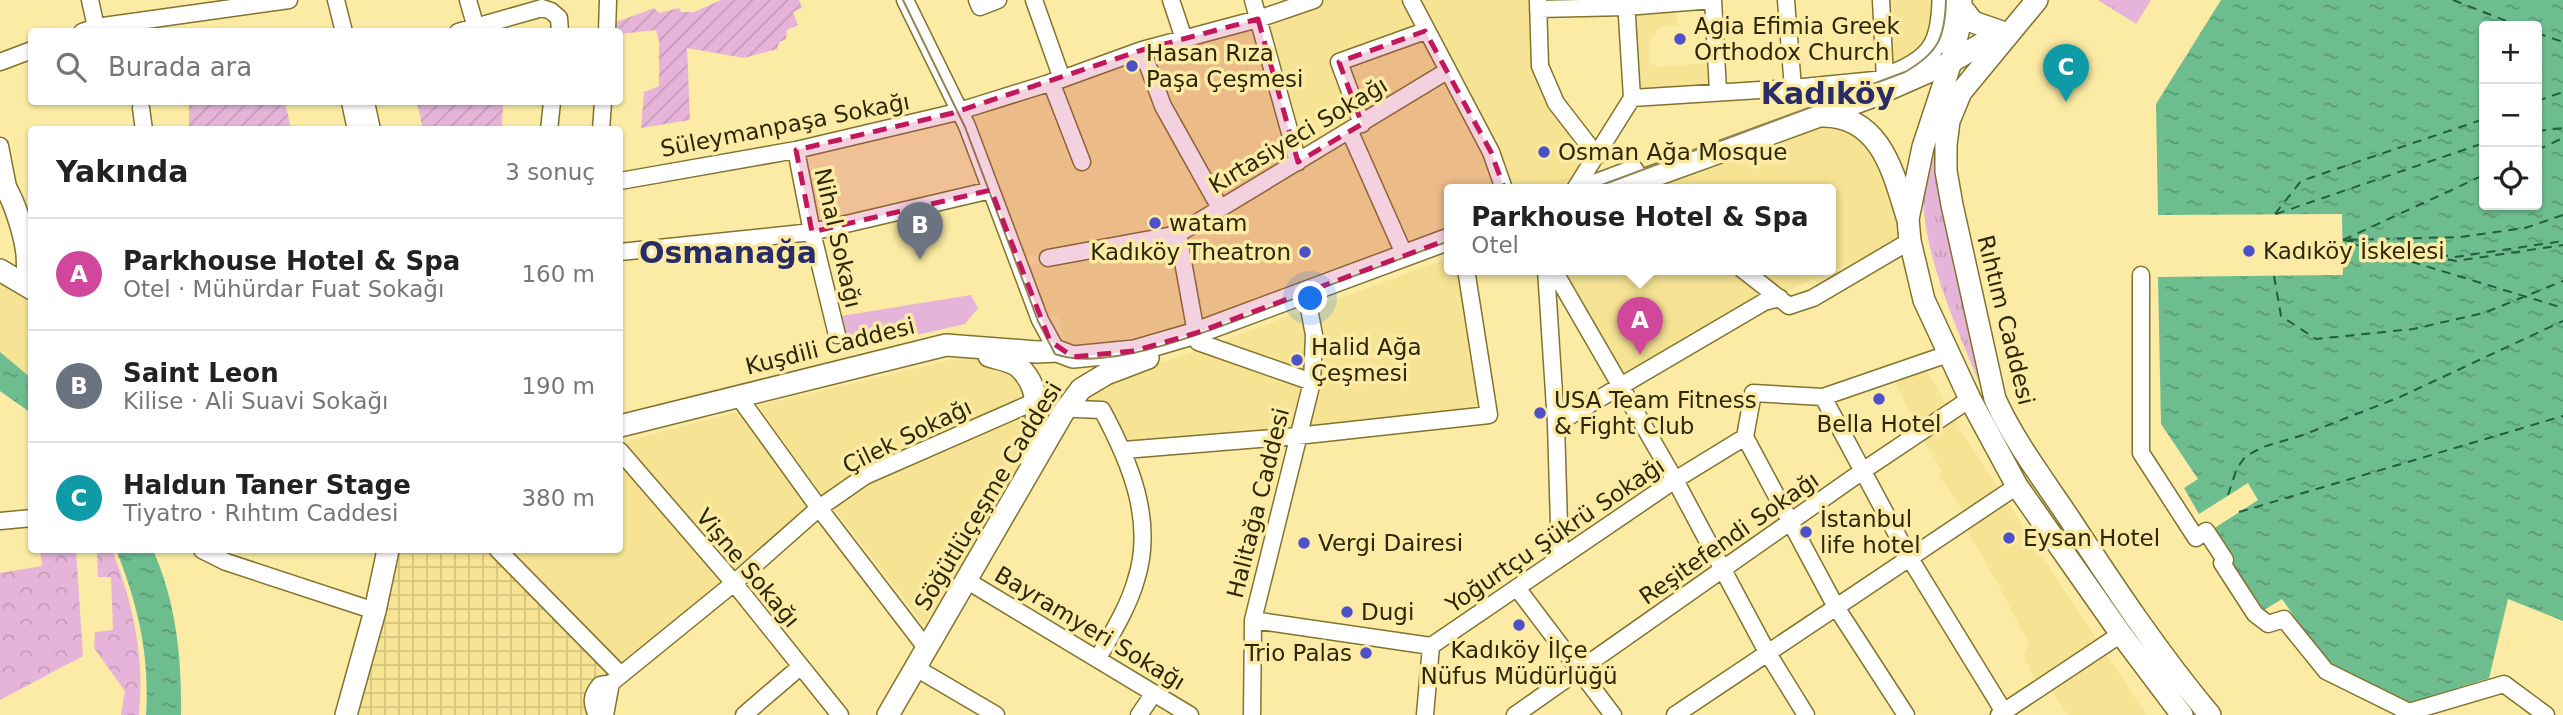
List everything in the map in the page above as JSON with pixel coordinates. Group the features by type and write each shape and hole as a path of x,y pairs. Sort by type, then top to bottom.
{"main road":[{"name":"Rıhtım Caddesi","path":"2037,0 2009,28 1961,92 1949,121 1946,145 1946,171 1952,205 1995,399 2005,423 2154,644 2210,715"},
{"path":"1599,184 1885,79 1913,66 1929,54 1955,3"},
{"path":"1955,3 1973,22 2009,28"},
{"path":"1908,219 1923,148 1951,62 1955,3"},
{"name":"Rıhtım Caddesi","path":"1951,62 2009,28"},
{"path":"1632,184 1869,98 1951,62"},
{"path":"1817,116 1848,121 1878,142 1890,162 1908,219 1910,242 1924,300 1970,399 2018,486 2178,713"},
{"path":"5,187 28,248"},
{"name":"Söğütlüçeşme Caddesi","path":"888,715 1028,471 1063,413 1082,389 1135,361 1444,241"},
{"path":"0,270 15,265 28,252"},
{"name":"Söğütlüçeşme Caddesi","path":"1057,351 1073,357 1134,351 1197,337 1308,303 1444,253"},
{"path":"0,270 28,287"},
{"path":"946,345 1019,366 1031,383 1036,401 1037,422 1028,471"},
{"name":"Kuşdili Caddesi","path":"623,425 946,345 1057,351"},
{"path":"346,715 375,611 387,553"}],"street":[{"path":"89,28 90,0"},
{"path":"96,28 289,0"},
{"path":"336,0 343,28"},
{"path":"468,0 477,28 542,9 551,11 559,18 560,28"},
{"path":"607,28 608,0"},
{"path":"905,0 960,111 1040,320 1057,351"},
{"path":"977,0 980,7 999,0"},
{"path":"1035,0 1056,80 1082,162"},
{"path":"1171,0 1184,39"},
{"path":"1253,0 1298,162"},
{"name":"Süleymanpaşa Sokağı","path":"623,180 796,150 960,111 1142,50 1258,19 1314,0"},
{"path":"1411,0 1491,152 1502,184"},
{"path":"1597,156 1556,103 1540,66 1538,5 1713,0 1718,91"},
{"path":"1786,0 1793,88"},
{"path":"1632,98 1885,79 1881,0"},
{"path":"1577,184 1632,98 1626,3"},
{"path":"1405,256 1356,128 1339,62 1425,31"},
{"path":"1142,50 1163,106 1220,208"},
{"path":"0,62 28,52"},
{"name":"Kırtasiyeci Sokağı","path":"1048,258 1178,234 1447,71"},
{"path":"351,105 355,126"},
{"path":"367,105 371,126"},
{"path":"549,126 552,105"},
{"path":"601,126 603,105"},
{"path":"141,108 143,126"},
{"path":"0,146 5,187"},
{"name":"Nihal Sokağı","path":"796,150 812,232 837,335"},
{"path":"623,252 812,232 991,190"},
{"path":"1178,234 1197,337 1312,382"},
{"path":"1750,275 1789,306 1813,298 1910,242"},
{"path":"1124,450 1297,436 1489,415 1466,275"},
{"path":"1546,275 1556,424 1560,558"},
{"path":"1556,275 1675,480 1767,652 1806,715"},
{"path":"2141,275 2141,453 2196,538 2206,531 2225,560 2222,563 2255,614 2268,624 2284,619 2326,671 2409,712 2504,684 2546,715"},
{"path":"1556,424 1764,302 1780,298"},
{"name":"Halitağa Caddesi","path":"1252,715 1253,620 1312,382 1314,335 1308,303"},
{"path":"1906,715 1836,607 1745,437 1753,393 1823,397 1948,354"},
{"path":"738,396 819,508 922,659 996,715"},
{"path":"1823,397 1909,557 2001,713 2121,634"},
{"name":"Reşitefendi Sokağı","path":"1516,715 1864,470 1970,399"},
{"name":"Çilek Sokağı","path":"597,715 592,704 593,693 600,685 615,679 734,583 819,508 865,476 1036,401"},
{"path":"1075,409 1102,410 1124,450 1140,502 1143,531 1137,580 1098,658"},
{"name":"Yoğurtçu Şükrü Sokağı","path":"1431,646 1675,480 1745,437"},
{"name":"Vişne Sokağı","path":"623,455 734,583 840,715"},
{"path":"1675,715 2018,486"},
{"path":"0,521 28,518"},
{"path":"208,553 226,562 375,611"},
{"path":"501,553 615,679 604,715"},
{"name":"Bayramyeri Sokağı","path":"966,580 1190,715"},
{"path":"1517,588 1613,715"},
{"path":"1253,620 1431,646 1425,715"},
{"path":"744,715 800,667"},
{"path":"1139,715 1154,693"}],"highlighted area":[{"path":"1258,19 1298,162 1362,124 1339,62 1425,31 1491,152 1514,215 1196,333 1134,351 1073,357 1050,341 991,190 812,232 796,150 953,113 1142,50"}],"shaded area":[{"path":"1325,0 1406,0 1419,29 1337,59 1357,122 1300,156 1262,21"},
{"path":"1415,0 1534,0 1536,67 1593,156 1571,184 1506,184"},
{"path":"1885,0 1937,0 1930,43 1888,71"},
{"path":"1630,10 1675,10 1678,25 1659,27 1649,43 1650,63 1657,67 1709,63 1708,24 1698,16 1702,12 1710,21 1714,88 1635,94"},
{"path":"1255,23 1294,160 1222,203 1166,103 1147,52"},
{"path":"1423,35 1443,69 1364,119 1343,64"},
{"path":"1139,55 1216,207 1177,231 1022,257 970,112"},
{"path":"1446,76 1487,154 1498,184 1444,184 1444,235 1406,250 1355,133"},
{"path":"1827,120 1875,144 1903,240 1836,269 1836,184 1652,184"},
{"path":"1348,137 1399,252 1199,327 1182,236"},
{"path":"1175,239 1191,327 1112,341 1066,345 1058,316 1046,318 1027,266"},
{"path":"1444,260 1444,275 1463,275 1485,411 1302,431 1313,308"},
{"path":"1561,275 1744,275 1771,296 1623,381"},
{"path":"1756,275 1823,275 1780,294"},
{"path":"0,277 28,294 28,375 0,352"},
{"path":"1306,309 1308,377 1213,345"},
{"path":"1202,349 1307,384 1294,432 1121,446 1089,398 1111,379"},
{"path":"983,356 1012,365 1031,399 823,496 757,406 959,358"},
{"path":"1918,356 1968,442 2146,715 2068,715 2051,688 2039,692 2024,654 2029,644 1963,523 1968,520 1939,475 1943,472 1916,428 1889,367"},
{"path":"1033,406 1026,463 925,626 831,505 868,479"},
{"path":"744,410 814,507 735,578 623,451 623,442"},
{"path":"623,462 728,583 621,673 507,553 623,553"},
{"path":"394,553 496,553 614,674 601,715 352,715"}],"green space":[{"path":"721,0 799,0 802,8 793,12 798,25 787,30 786,39 779,42 777,49 744,58 687,48 690,120 641,128 644,92 659,86 659,41 656,30 623,34 623,28 610,28 614,23 654,8 659,13 679,8 681,12 694,12"},
{"path":"2098,0 2151,0 2136,24"},
{"path":"189,105 286,105 290,126 189,126"},
{"path":"418,105 503,105 502,126 422,126"},
{"path":"1941,106 1982,378 1978,380 1941,285 1927,235 1923,185"},
{"path":"971,295 978,308 965,324 847,351 841,316"},
{"path":"40,553 76,553 83,656 0,700 0,573 42,566"},
{"path":"97,553 113,553 136,631 140,672 139,715 121,715 125,691 94,648 95,632 113,630 111,577 98,577"}],"water":[{"path":"2221,0 2563,0 2563,621 2508,599 2489,678 2408,704 2328,664 2282,599 2264,610 2210,531 2258,500 2248,483 2199,514 2184,488 2198,479 2161,424 2158,277 2343,275 2342,214 2158,215 2156,104"},
{"path":"0,352 28,375 28,411 0,391"},
{"path":"117,553 154,553 167,590 176,631 181,715 146,715 144,651 131,590"}],"ferry route":[{"path":"2453,0 2506,21"},
{"path":"2542,35 2563,42"},
{"path":"2542,99 2563,92"},
{"path":"2275,214 2301,181 2479,121"},
{"path":"2542,130 2563,128"},
{"path":"2542,148 2563,138"},
{"path":"2276,214 2479,145"},
{"path":"2343,240 2479,177"},
{"path":"2563,215 2525,228 2460,237 2343,240 2455,257 2563,241"},
{"path":"2350,243 2563,308"},
{"path":"2385,248 2456,261 2563,245"},
{"path":"2274,276 2281,316 2316,339 2413,329 2484,313 2563,281"},
{"path":"2228,495 2237,468 2246,456 2263,447 2303,435 2400,397 2563,321"},
{"path":"2239,512 2563,416"}],"tram line":[{"path":"903,0 965,127 1038,321 1055,354 1080,359 1108,357 1174,342 1444,243"},
{"path":"1604,184 1905,72 1925,58 1937,43 1944,25 1946,0"}],"place":[{"name":"Agia Efimia Greek Orthodox Church","path":"1680,39"},
{"name":"Hasan Rıza Paşa Çeşmesi","path":"1132,66"},
{"name":"Haldun Taner Stage","path":"2066,102"},
{"name":"Osman Ağa Mosque","path":"1544,152"},
{"name":"watam","path":"1155,223"},
{"name":"Kadıköy İskelesi","path":"2249,251"},
{"name":"Kadıköy Theatron","path":"1305,252"},
{"name":"Saint Leon","path":"920,260"},
{"name":"Parkhouse Hotel & Spa","path":"1640,355"},
{"name":"Halid Ağa Çeşmesi","path":"1297,360"},
{"name":"Bella Hotel","path":"1879,399"},
{"name":"USA Team Fitness & Fight Club","path":"1540,413"},
{"name":"İstanbul life hotel","path":"1806,532"},
{"name":"Eysan Hotel","path":"2009,538"},
{"name":"Vergi Dairesi","path":"1304,543"},
{"name":"Dugi","path":"1347,612"},
{"name":"Kadıköy İlçe Nüfus Müdürlüğü","path":"1519,625"},
{"name":"Trio Palas","path":"1366,653"}],"district":[{"name":"Kadıköy","path":"1828,93"},
{"name":"Osmanağa","path":"728,252"}]}
